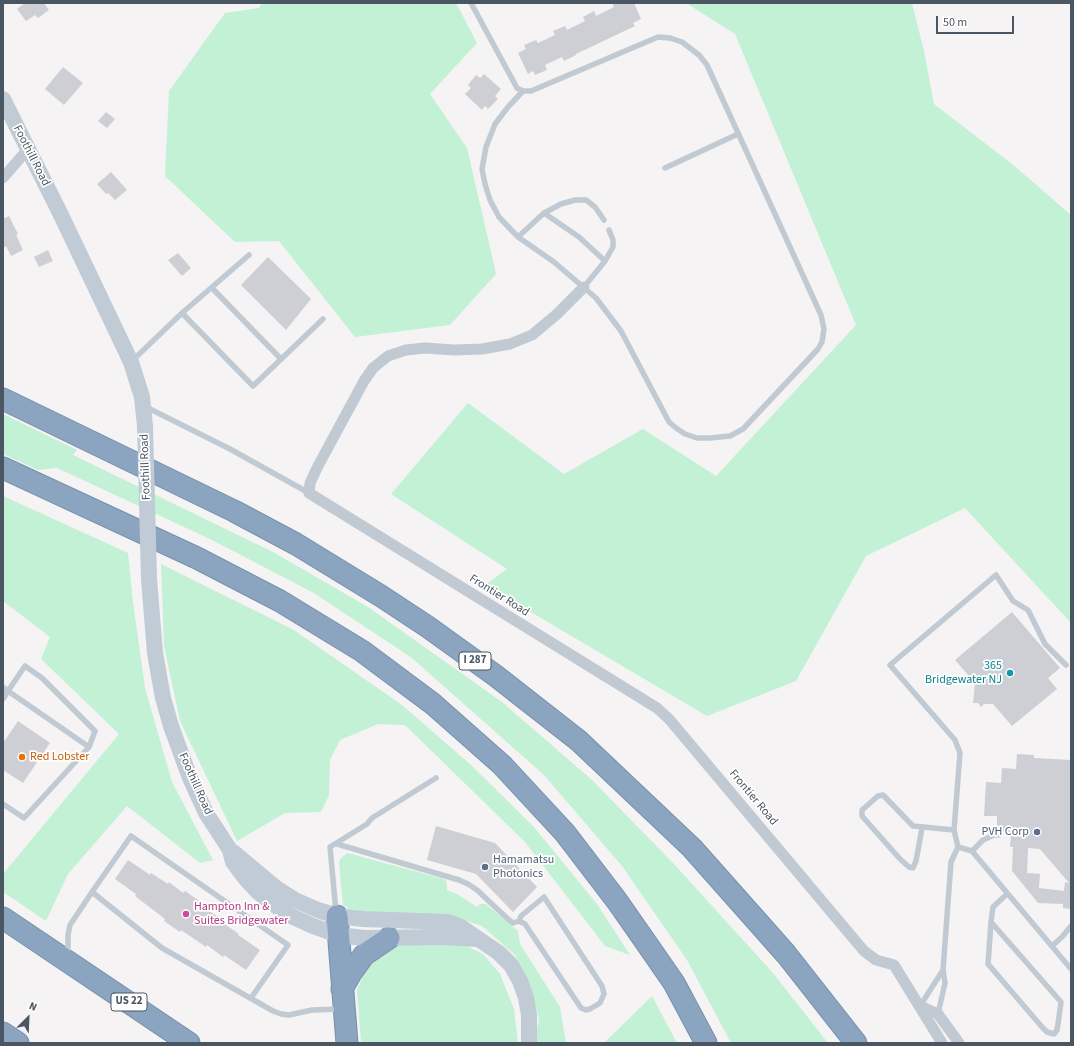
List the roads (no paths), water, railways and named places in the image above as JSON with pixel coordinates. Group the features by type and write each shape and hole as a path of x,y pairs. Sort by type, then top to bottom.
{"highway":[{"name":"I 287","path":"3,398 227,508 296,544 381,596 428,627 496,676 578,741 692,848 786,954 856,1043"},
{"path":"3,468 197,558 280,601 362,651 433,704 502,765 578,850 617,901 674,983 706,1043"},
{"name":"US 22","path":"3,918 190,1043"},
{"path":"337,926 347,1043"},
{"path":"343,999 351,973 364,955 389,938"},
{"path":"3,1033 18,1043"}],"street":[{"name":"Foothill Road","path":"3,99 61,215 131,362 139,385 144,406 154,653 163,698 171,726 190,778 206,813 230,850 233,862 258,892 289,915 312,926 337,926 363,919 448,922 460,927 499,953 510,965 520,981 530,1016 529,1043"},
{"path":"3,178 28,149"},
{"path":"309,493 310,483 318,466 364,381 373,368 388,356 406,350 425,348 454,350 482,349 510,344 532,335 556,315 584,286"},
{"name":"Frontier Road","path":"309,493 663,713 864,951 876,960 894,965 942,1043"},
{"name":"Foothill Road","path":"337,926 364,938 447,937 478,939"},
{"path":"920,1006 938,1014 959,1043"}],"lane":[{"path":"471,3 517,88 523,92 531,91 658,37 670,38 689,46 707,65 821,315 824,329 822,342 818,350 743,429 730,436 697,438 685,434 669,422 621,331 596,298 584,286 554,262 518,237 500,217 490,200 484,184 482,169 486,148 495,124 523,92"},
{"path":"665,168 738,134"},
{"path":"518,237 544,213 561,204 575,200 586,200 595,207 604,220"},
{"path":"544,213 578,238 605,261"},
{"path":"584,286 605,261 613,247 613,240 609,230"},
{"path":"131,362 182,313 249,255"},
{"path":"212,288 282,359"},
{"path":"182,313 253,386 323,319"},
{"path":"144,406 230,449 309,493"},
{"path":"938,1014 945,983 943,970 952,862 958,847 954,830 960,753 954,740 890,665 996,575 1013,601 1028,610 1045,644 1066,665"},
{"path":"3,699 6,689 25,666 42,678 95,731 88,747 24,818 3,804"},
{"path":"6,689 88,747"},
{"path":"337,926 330,848 367,824 372,818 436,778"},
{"path":"922,828 916,861 913,868 909,867 862,816 862,810 878,796 883,795 913,826 954,830"},
{"path":"972,851 983,840 994,835 999,835"},
{"path":"68,961 68,935 70,925 131,836 288,945 251,998"},
{"path":"337,844 468,884 477,890 509,920 513,922 519,921 525,924 581,1008 586,1010 590,1009 600,1003 604,994 602,986 544,897 521,916 519,921"},
{"path":"958,847 972,851 1071,969"},
{"path":"92,892 162,948 281,1014 289,1015 312,1010 343,999"},
{"path":"991,922 1061,1002 1058,1024 1054,1034 1047,1032 1042,1027 988,964 991,922 993,907 1007,894"},
{"path":"1052,946 1062,938 1071,926"},
{"path":"920,1006 943,970"}],"place":[{"name":"365 Bridgewater NJ","path":"1010,673"},
{"name":"Red Lobster","path":"22,757"},
{"name":"PVH Corp","path":"1037,832"},
{"name":"Hamamatsu Photonics","path":"485,867"},
{"name":"Hampton Inn & Suites Bridgewater","path":"186,914"}]}
